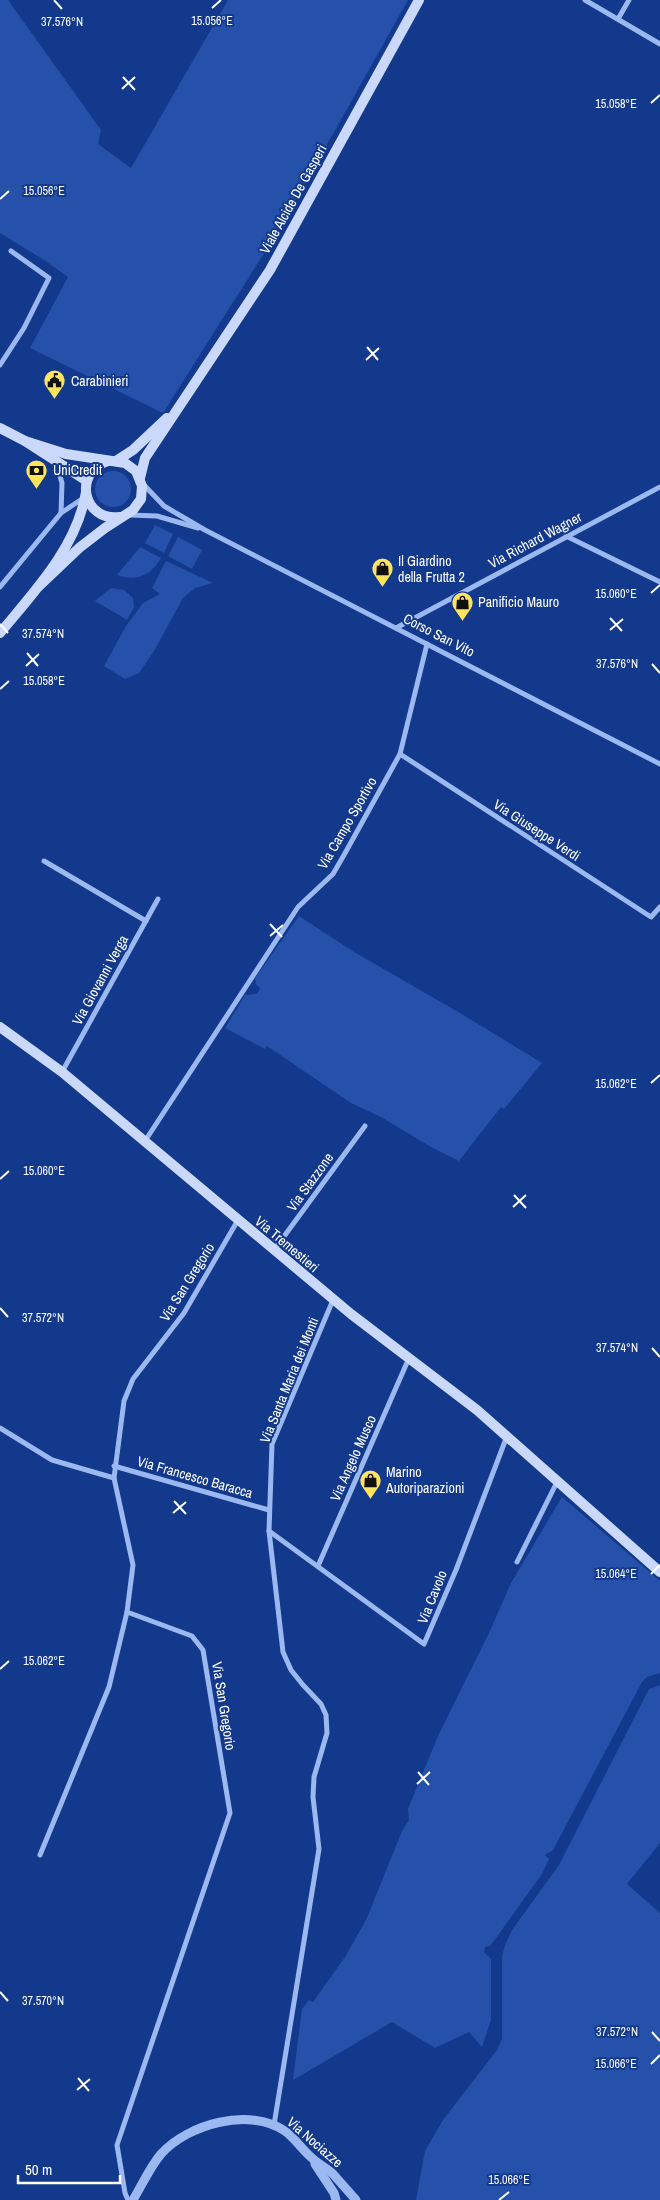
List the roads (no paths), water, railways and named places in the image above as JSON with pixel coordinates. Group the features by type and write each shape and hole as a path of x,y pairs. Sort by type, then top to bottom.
{"main road":[{"name":"Viale Alcide De Gasperi","path":"180,404 270,270 419,0"},
{"path":"0,633 39,586 68,543 80,516 86,490 96,467 133,450 180,404"},
{"path":"39,586 79,548 133,510 141,500 141,480 145,458 180,404"},
{"path":"0,428 55,460 86,490 91,505 98,512 106,516 123,516"},
{"path":"25,441 66,454 129,465 141,480"},
{"name":"Via Tremestieri","path":"0,1027 62,1072 273,1251 507,1436 660,1572"}],"street":[{"path":"585,0 660,44"},
{"path":"618,19 629,0"},
{"path":"0,365 24,328 49,278 11,251"},
{"path":"55,460 62,483 61,513"},
{"path":"141,480 164,506 205,530"},
{"name":"Via Richard Wagner","path":"396,628 660,487"},
{"path":"0,587 61,513 86,490"},
{"path":"123,516 157,516 205,530"},
{"name":"Corso San Vito","path":"205,530 660,764"},
{"path":"566,536 660,582"},
{"name":"Via Campo Sportivo","path":"145,1141 298,907 333,874 400,754 427,644"},
{"name":"Via Giuseppe Verdi","path":"400,754 651,917 660,907"},
{"path":"44,861 146,921"},
{"name":"Via Giovanni Verga","path":"62,1072 158,899"},
{"name":"Via Stazzone","path":"273,1251 365,1126"},
{"name":"Via San Gregorio","path":"128,2200 125,2193 117,2145 230,1813 203,1650 192,1636 127,1612 133,1565 114,1478 114,1466 124,1401 132,1380 184,1313 238,1220"},
{"name":"Via Santa Maria dei Monti","path":"274,2126 319,1849 313,1798 314,1777 326,1733 326,1715 321,1704 303,1686 291,1670 283,1652 269,1531 272,1444 333,1299"},
{"name":"Via Angelo Musco","path":"318,1566 409,1358"},
{"path":"0,1428 52,1460 114,1478"},
{"name":"Via Cavolo","path":"269,1531 424,1644 456,1570 507,1436"},
{"name":"Via Francesco Baracca","path":"114,1466 269,1510"},
{"path":"518,1562 557,1482"},
{"path":"40,1855 109,1687 127,1612"},
{"name":"Via Nociazze","path":"133,2200 160,2155 172,2144 199,2129 230,2120 261,2121 286,2131 312,2159 332,2173 356,2200"},
{"path":"312,2159 334,2193 336,2200"}],"place":[{"name":"Carabinieri","path":"55,400"},
{"name":"UniCredit","path":"37,489"},
{"name":"Il Giardino della Frutta 2","path":"382,588"},
{"name":"Panificio Mauro","path":"462,621"},
{"name":"Marino Autoriparazioni","path":"370,1499"}]}
